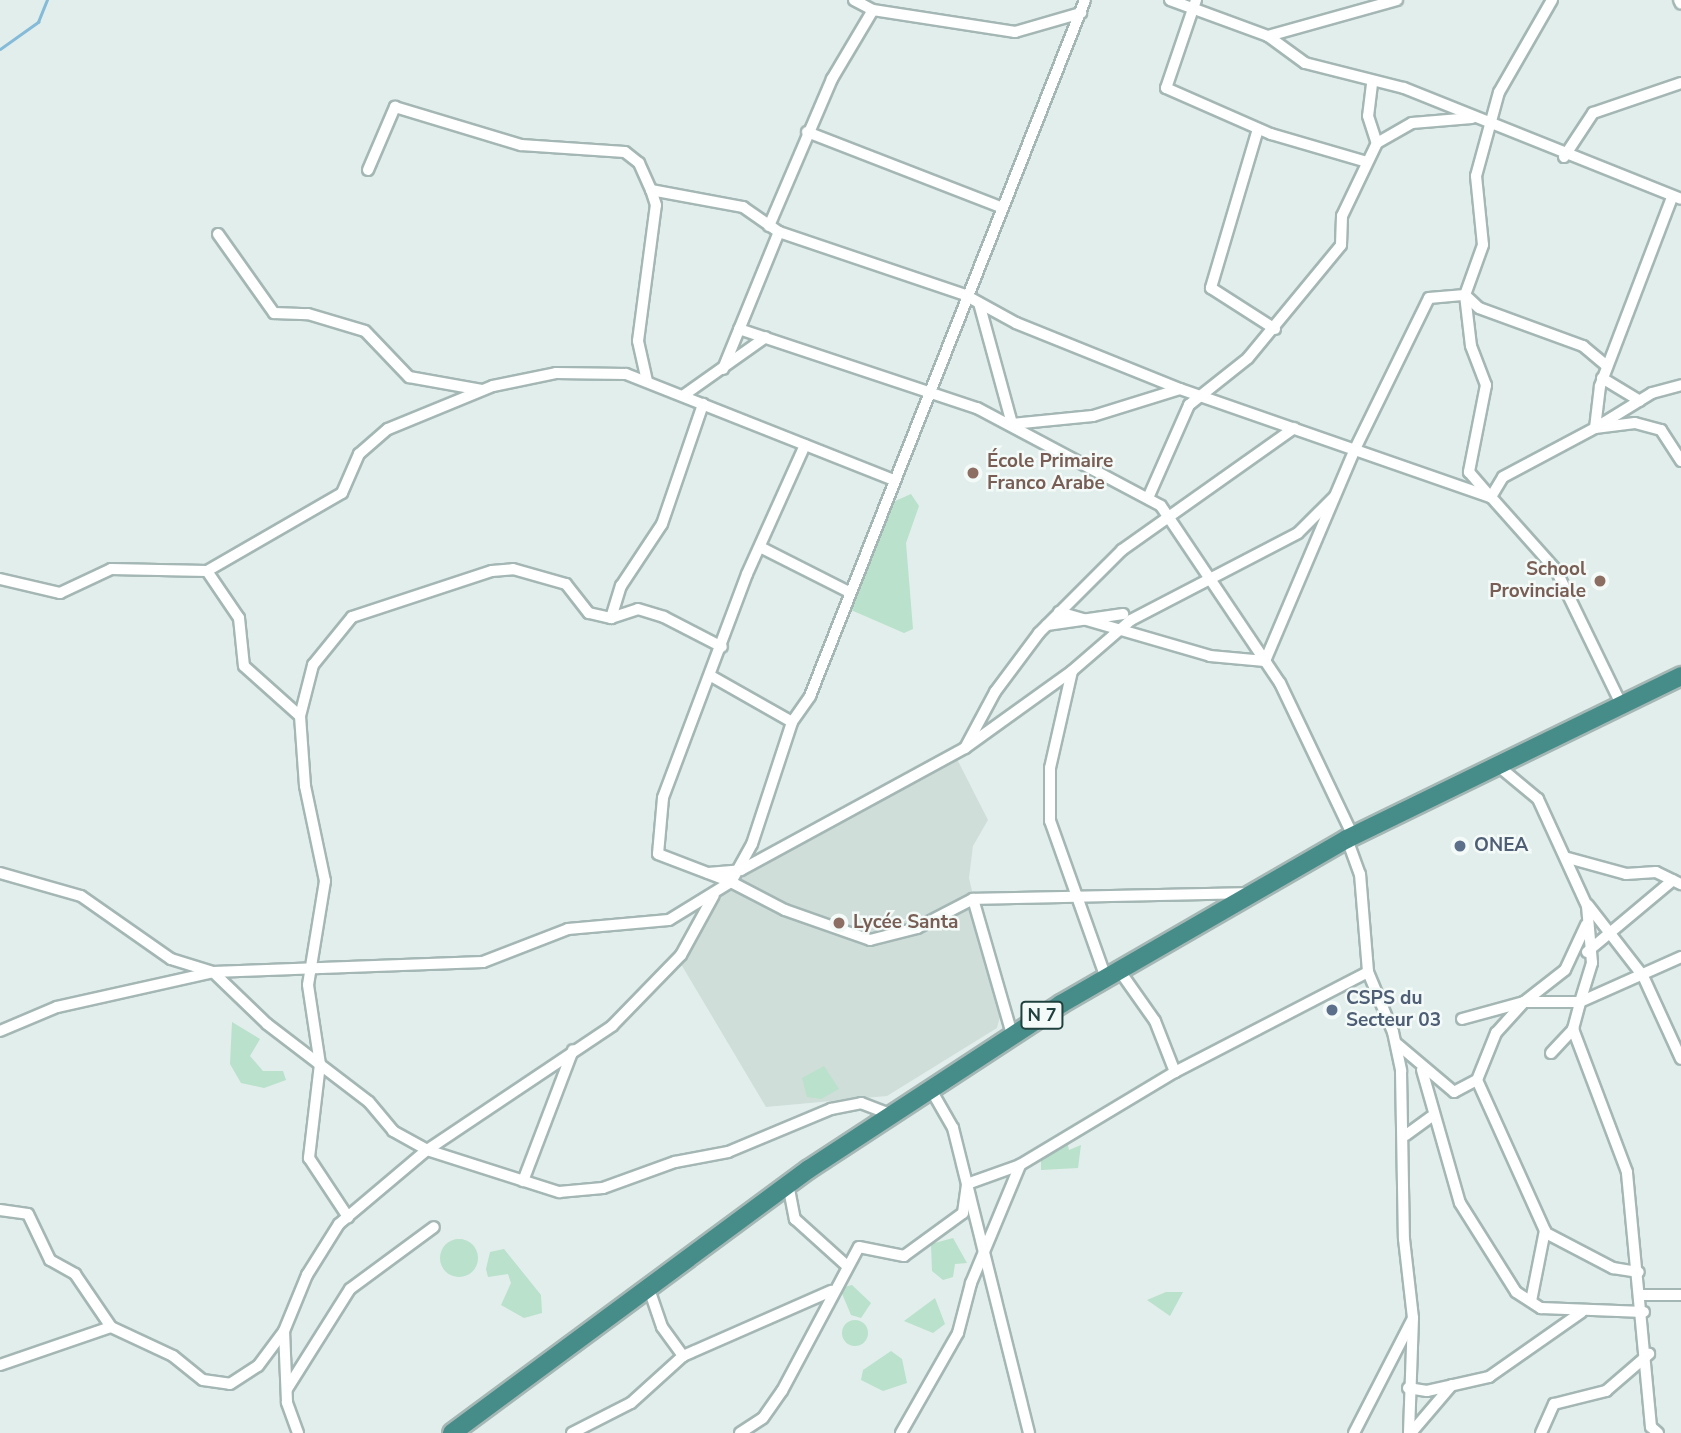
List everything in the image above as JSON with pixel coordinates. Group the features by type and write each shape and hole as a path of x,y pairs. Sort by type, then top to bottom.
{"highway":[{"name":"N 7","path":"452,1433 647,1283 889,1114 1012,1034 1350,838 1681,676"}],"street":[{"path":"854,0 873,10 1015,32 1081,13"},
{"path":"0,1031 57,1007 213,972 483,962 574,928 669,920 714,895 731,882 741,870 792,722 810,696 965,295 1085,0"},
{"path":"1170,0 1194,3 1268,36 1305,62 1371,84 1404,88 1486,120 1564,157 1676,198 1602,378 1595,428"},
{"path":"1268,36 1397,0"},
{"path":"1552,0 1499,92 1486,120 1476,176 1483,245 1465,295 1471,346 1486,385 1483,424 1469,472 1556,570 1621,704"},
{"path":"1194,3 1166,88 1258,129 1367,162"},
{"path":"723,369 807,131 873,10"},
{"path":"1564,157 1593,113 1681,83"},
{"path":"1371,84 1368,116 1377,143"},
{"path":"368,170 395,107 521,145 625,152 639,163 651,190 654,233 645,252 638,341 647,381"},
{"path":"1148,498 1200,394 1275,328 1341,245 1342,216 1377,143 1412,123 1486,120"},
{"path":"1258,129 1228,211 1211,288 1275,328"},
{"path":"807,131 1000,207"},
{"path":"651,190 744,207 774,229 965,295 1180,389 1491,497"},
{"path":"218,234 274,313 308,314 365,331 409,377 482,390"},
{"path":"1265,661 1339,492 1354,451 1429,298 1465,295 1479,308 1583,346 1607,366"},
{"path":"979,303 1012,424"},
{"path":"739,329 1012,424 1148,498 1172,517 1211,583 1265,661 1350,838 1360,874 1368,972 1396,1043 1406,1135 1404,1239 1413,1318 1408,1388 1410,1433"},
{"path":"684,395 766,337"},
{"path":"0,579 60,593 111,569 207,571 342,493 359,454 388,429 482,390 574,372 647,381 894,480"},
{"path":"1602,378 1640,401"},
{"path":"1491,497 1503,477 1640,401 1681,385"},
{"path":"1012,424 1093,416 1180,389"},
{"path":"611,618 621,586 662,524 703,404"},
{"path":"1595,428 1635,423 1661,430 1681,461"},
{"path":"965,748 995,692 1047,625 1122,550 1294,428"},
{"path":"805,445 760,547 663,798 658,854 731,882 785,910 870,940 917,928 973,899 1080,900 1193,890 1253,893"},
{"path":"704,873 741,870 965,748 1072,671 1118,630 1211,583 1298,533 1339,492"},
{"path":"760,547 849,592"},
{"path":"348,1217 309,1158 320,1064 310,968 325,881 305,786 300,716 313,666 352,617 492,570 513,569 566,584 589,612 611,618 638,609 722,648"},
{"path":"207,571 239,618 244,666 300,716"},
{"path":"1059,612 1210,656 1265,661"},
{"path":"1047,625 1123,614"},
{"path":"1072,671 1050,768 1050,821 1080,900 1113,974 1155,1020 1175,1072"},
{"path":"711,676 792,722"},
{"path":"1497,765 1538,799 1568,858 1584,900 1588,919 1591,949 1573,1029 1551,1053"},
{"path":"1568,858 1677,882"},
{"path":"0,873 81,896 171,959 213,972 320,1064 369,1102 393,1131 426,1150 559,1192 603,1188 675,1161 728,1152 831,1109 861,1102 889,1114"},
{"path":"1396,1043 1422,1069 1454,1092 1477,1080 1496,1033 1524,1002 1677,882"},
{"path":"0,1210 28,1214 50,1260 75,1274 111,1327 216,1384 230,1384 258,1366 284,1331 307,1275 348,1217 426,1150 612,1026 659,981 681,955 714,895"},
{"path":"973,899 1012,1034"},
{"path":"1584,900 1643,976 1681,1059"},
{"path":"1565,970 1588,919"},
{"path":"1462,1019 1524,1002 1580,1002 1681,957"},
{"path":"1629,981 1632,962"},
{"path":"967,1184 1020,1165 1175,1072 1368,972"},
{"path":"1573,1029 1619,1142 1649,1353 1651,1427 1657,1433"},
{"path":"523,1181 573,1050"},
{"path":"1422,1069 1431,1116 1474,1229 1516,1292 1541,1308 1582,1312 1644,1312"},
{"path":"1477,1080 1545,1230 1583,1254 1639,1272"},
{"path":"930,1087 953,1128 983,1258 1029,1433"},
{"path":"1406,1135 1431,1116"},
{"path":"901,1433 958,1334 983,1258 1020,1165"},
{"path":"788,1184 795,1219 846,1265"},
{"path":"740,1433 763,1418 782,1391 831,1291 859,1247 904,1256 930,1240 963,1213 967,1184"},
{"path":"287,1390 349,1289 434,1227"},
{"path":"1531,1301 1545,1230"},
{"path":"647,1283 662,1327 683,1356"},
{"path":"572,1433 631,1403 683,1356 831,1291"},
{"path":"1642,1295 1681,1295"},
{"path":"1408,1388 1452,1385 1489,1377 1582,1312"},
{"path":"1354,1433 1413,1318"},
{"path":"0,1365 111,1327"},
{"path":"284,1331 287,1390 298,1433"},
{"path":"1541,1433 1554,1404 1606,1391 1649,1353"},
{"path":"1410,1433 1452,1385"}],"shaded area":[{"name":"Lycée Santa","path":"956,757 988,820 973,846 969,878 1001,1013 997,1028 887,1096 766,1107 675,954 740,873"}],"green space":[{"path":"911,494 919,506 906,543 913,629 904,633 851,610 851,598 881,522 893,502"},
{"path":"232,1022 260,1039 250,1056 263,1071 283,1071 286,1080 264,1088 241,1083 230,1064"},
{"path":"824,1066 839,1089 821,1099 807,1097 802,1078"},
{"path":"1066,1138 1069,1150 1081,1145 1078,1168 1041,1170 1041,1151 1055,1152 1053,1144"},
{"path":"953,1238 967,1263 955,1264 953,1277 943,1280 932,1271 931,1244"},
{"path":"459,1239 472,1245 478,1258 472,1271 459,1277 446,1271 440,1258 446,1245"},
{"path":"504,1249 541,1295 542,1313 524,1318 501,1305 511,1283 508,1274 488,1277 486,1269 490,1252"},
{"path":"852,1285 871,1303 861,1318 851,1315 840,1288"},
{"path":"1166,1292 1183,1292 1170,1316 1147,1300"},
{"path":"935,1298 945,1324 933,1333 904,1321"},
{"path":"855,1320 864,1324 868,1333 864,1342 855,1346 846,1342 842,1333 846,1324"},
{"path":"891,1351 902,1359 907,1383 883,1391 861,1380 863,1370"}],"waterway":[{"path":"0,49 38,22 47,0"}],"place":[{"name":"École Primaire Franco Arabe","path":"973,473"},
{"name":"School Provinciale","path":"1600,581"},
{"name":"ONEA","path":"1460,846"},
{"name":"Lycée Santa","path":"839,923"},
{"name":"CSPS du Secteur 03","path":"1332,1010"}]}
